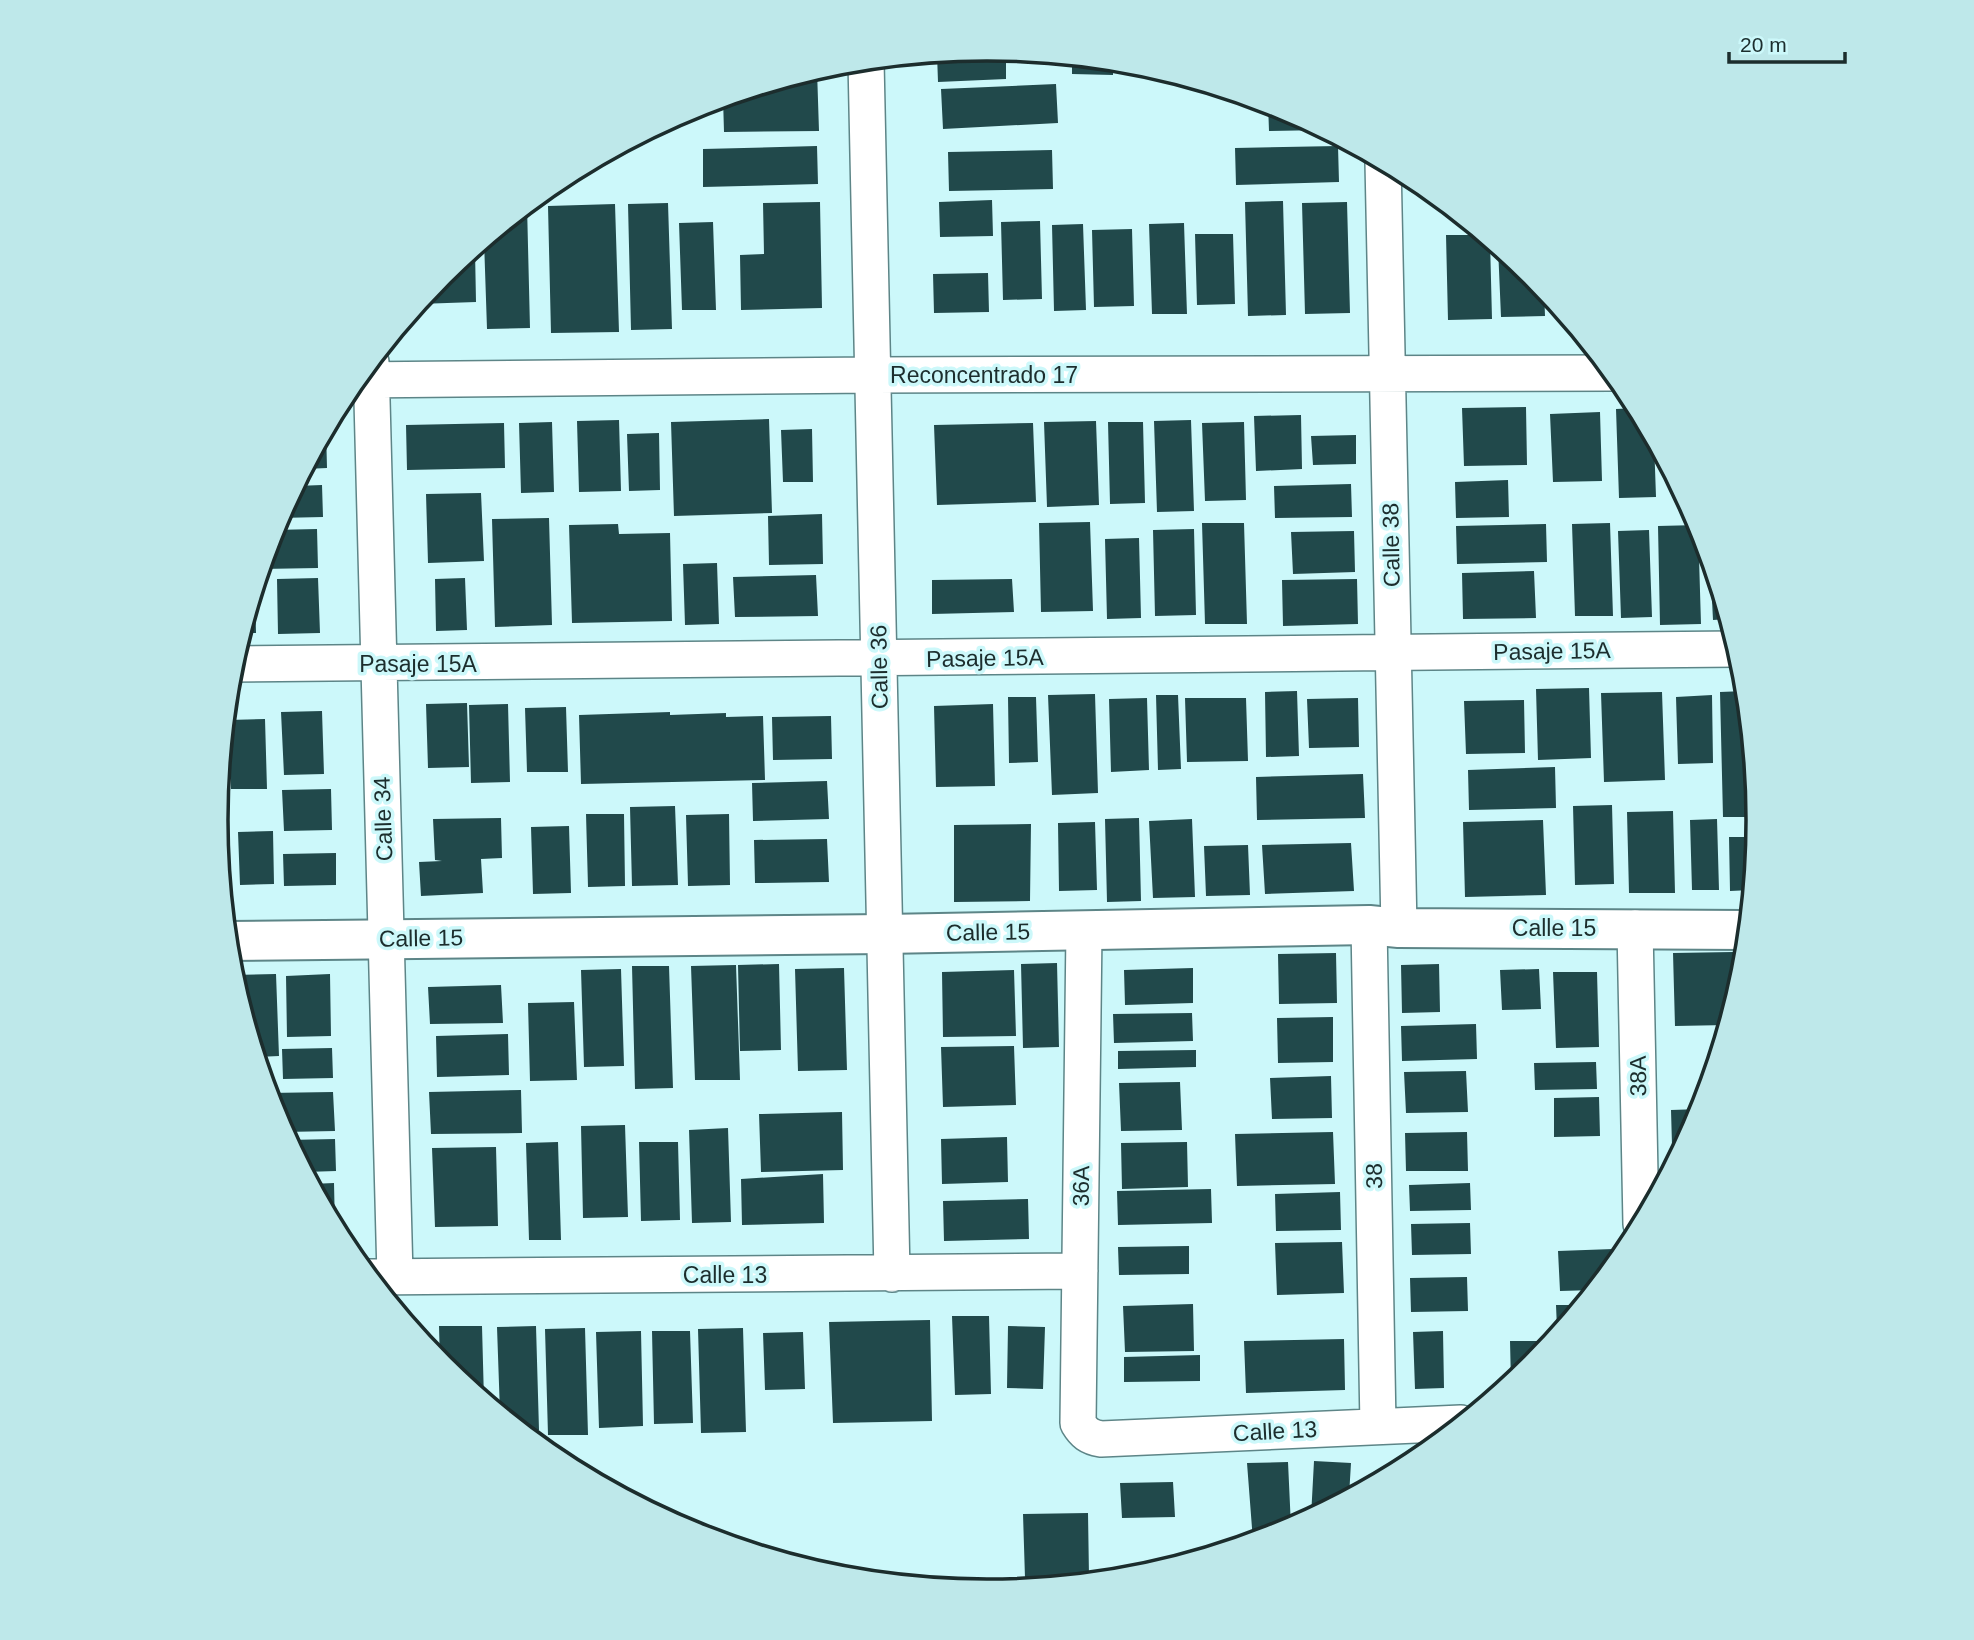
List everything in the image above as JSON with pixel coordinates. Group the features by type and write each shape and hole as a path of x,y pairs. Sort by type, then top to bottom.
{"street":[{"name":"Calle 36","path":"866,72 892,1274"},
{"name":"Calle 38","path":"1383,173 1393,654 1384,926"},
{"name":"Reconcentrado 17","path":"373,374 1600,373"},
{"name":"Calle 34","path":"366,384 379,664 386,939 382,1276"},
{"name":"Pasaje 15A","path":"245,664 1726,649"},
{"name":"Calle 15","path":"238,940 1384,926 1737,930"},
{"name":"38","path":"1378,1426 1384,926"},
{"name":"38A","path":"1635,928 1641,1205"},
{"name":"36A","path":"1084,930 1078,1423 1089,1437"},
{"name":"Calle 13","path":"382,1276 1080,1271"},
{"name":"Calle 13","path":"1089,1437 1101,1439 1447,1424"}],"building":[{"path":"1006,62 1006,79 938,82 937,63"},
{"path":"1072,67 1113,72 1113,75 1072,74"},
{"path":"817,81 819,131 724,132 723,109"},
{"path":"1056,84 1058,123 943,129 941,89"},
{"path":"1268,116 1303,130 1269,131"},
{"path":"817,146 818,184 703,187 703,149"},
{"path":"1336,146 1338,147 1339,182 1236,185 1235,148"},
{"path":"1052,150 1053,189 949,191 948,152"},
{"path":"992,200 993,236 940,237 939,202"},
{"path":"1283,201 1286,315 1248,316 1245,202"},
{"path":"820,202 822,308 741,310 740,255 764,254 763,203"},
{"path":"1347,202 1350,313 1305,314 1302,203"},
{"path":"668,203 672,329 631,330 628,204"},
{"path":"615,204 619,332 551,333 548,206"},
{"path":"527,216 530,328 487,329 484,252"},
{"path":"1040,221 1042,299 1003,300 1001,222"},
{"path":"713,222 716,310 682,310 679,223"},
{"path":"1184,223 1187,314 1152,314 1149,224"},
{"path":"1083,224 1086,310 1054,311 1052,225"},
{"path":"1132,229 1134,306 1094,307 1092,230"},
{"path":"1195,234 1233,234 1235,304 1197,305"},
{"path":"1446,235 1469,235 1490,253 1492,319 1448,320"},
{"path":"1499,260 1545,306 1545,316 1501,317"},
{"path":"475,261 476,302 432,304"},
{"path":"988,273 989,312 934,313 933,274"},
{"path":"1526,407 1527,465 1464,466 1462,408"},
{"path":"1616,409 1624,409 1655,460 1656,497 1619,498"},
{"path":"1600,412 1602,481 1553,482 1550,414"},
{"path":"1301,415 1302,469 1256,471 1254,416"},
{"path":"769,419 772,513 674,516 671,422"},
{"path":"619,420 621,491 579,492 577,421"},
{"path":"1191,420 1194,511 1157,512 1154,421"},
{"path":"1096,421 1099,505 1047,507 1044,422"},
{"path":"552,422 554,492 521,493 519,423"},
{"path":"1108,422 1143,422 1145,503 1110,504"},
{"path":"1244,422 1246,500 1205,501 1202,423"},
{"path":"504,423 505,468 407,470 406,425"},
{"path":"1033,423 1036,502 937,505 934,425"},
{"path":"812,429 813,482 783,482 781,430"},
{"path":"659,433 660,490 629,491 627,434"},
{"path":"1356,435 1356,464 1313,465 1311,436"},
{"path":"326,447 327,468 315,469"},
{"path":"1508,480 1509,517 1456,518 1455,482"},
{"path":"1351,484 1352,517 1275,518 1274,486"},
{"path":"322,485 323,517 291,518 305,486"},
{"path":"481,493 484,561 428,563 426,494"},
{"path":"822,514 823,564 769,565 768,516"},
{"path":"549,518 552,625 495,627 492,519"},
{"path":"1090,522 1093,611 1041,612 1039,523"},
{"path":"1202,523 1244,523 1247,624 1205,624"},
{"path":"1610,523 1613,616 1575,616 1572,524"},
{"path":"618,524 619,534 670,533 672,621 572,623 569,525"},
{"path":"1546,524 1547,562 1457,564 1456,526"},
{"path":"1686,525 1699,560 1701,624 1660,625 1658,526"},
{"path":"317,529 318,568 272,569 286,530"},
{"path":"1194,529 1196,615 1155,616 1153,530"},
{"path":"1649,530 1652,617 1621,618 1618,531"},
{"path":"1354,531 1355,572 1293,574 1291,532"},
{"path":"1139,538 1141,618 1107,619 1105,539"},
{"path":"717,563 719,624 685,625 683,564"},
{"path":"1534,571 1536,618 1463,619 1462,573"},
{"path":"816,575 818,616 735,617 733,577"},
{"path":"318,578 320,633 278,634 277,579"},
{"path":"465,578 467,630 436,631 435,579"},
{"path":"1012,579 1014,612 932,614 932,580"},
{"path":"1357,579 1358,624 1283,626 1282,580"},
{"path":"1712,598 1719,620 1713,620"},
{"path":"256,619 256,633 252,633"},
{"path":"1589,688 1591,758 1538,760 1536,689"},
{"path":"1297,691 1299,756 1266,757 1265,692"},
{"path":"1734,691 1744,770 1746,817 1723,817 1720,692"},
{"path":"1662,692 1665,780 1604,782 1601,693"},
{"path":"1095,694 1098,793 1052,795 1048,695"},
{"path":"1156,695 1178,695 1181,769 1158,770"},
{"path":"1712,695 1713,763 1678,764 1676,697"},
{"path":"1008,697 1036,697 1038,762 1009,763"},
{"path":"1147,698 1149,770 1111,772 1109,699"},
{"path":"1185,698 1246,698 1248,761 1187,762"},
{"path":"1358,698 1359,747 1309,748 1307,699"},
{"path":"1524,700 1525,753 1466,754 1464,701"},
{"path":"467,703 469,767 428,768 426,704"},
{"path":"508,704 510,782 471,783 469,705"},
{"path":"993,704 995,786 936,787 934,706"},
{"path":"566,707 568,772 527,772 525,708"},
{"path":"322,711 324,774 284,775 281,712"},
{"path":"670,712 670,715 726,713 726,717 763,716 765,780 581,784 579,715"},
{"path":"831,716 832,759 773,760 772,717"},
{"path":"265,719 267,789 231,789 235,720"},
{"path":"1555,767 1556,808 1469,810 1468,770"},
{"path":"1363,774 1365,818 1257,820 1256,777"},
{"path":"827,781 829,819 753,821 752,783"},
{"path":"331,789 332,830 284,831 282,790"},
{"path":"1612,805 1614,884 1575,885 1573,806"},
{"path":"675,806 678,885 632,886 630,807"},
{"path":"1673,811 1675,893 1629,893 1627,812"},
{"path":"586,814 624,814 625,886 588,887"},
{"path":"729,814 730,885 688,886 686,815"},
{"path":"501,818 502,858 481,859 483,893 421,896 419,862 442,861 435,860 433,819"},
{"path":"1139,818 1141,901 1107,902 1105,819"},
{"path":"1192,819 1195,897 1153,898 1149,821"},
{"path":"1717,819 1719,890 1692,890 1690,820"},
{"path":"1543,820 1546,895 1465,897 1463,822"},
{"path":"1095,822 1097,890 1059,891 1058,823"},
{"path":"1031,824 1030,901 954,902 954,825"},
{"path":"569,826 571,893 533,894 531,827"},
{"path":"273,831 274,884 240,885 238,832"},
{"path":"1729,837 1745,837 1742,890 1730,891"},
{"path":"827,839 829,882 755,883 754,840"},
{"path":"1351,843 1354,891 1265,894 1262,845"},
{"path":"1248,845 1250,895 1206,896 1204,846"},
{"path":"336,853 336,885 284,886 283,854"},
{"path":"1733,952 1717,1025 1675,1026 1673,953"},
{"path":"1336,953 1337,1003 1279,1004 1278,954"},
{"path":"1057,963 1059,1047 1023,1048 1021,964"},
{"path":"779,964 781,1050 740,1051 738,965"},
{"path":"1439,964 1440,1012 1402,1013 1401,965"},
{"path":"736,965 740,1080 695,1080 691,966"},
{"path":"632,966 669,966 673,1088 635,1089"},
{"path":"844,968 847,1070 798,1071 795,969"},
{"path":"1193,968 1193,1003 1125,1005 1124,970"},
{"path":"621,969 624,1066 584,1067 581,970"},
{"path":"1539,969 1541,1009 1502,1010 1500,970"},
{"path":"1014,970 1016,1036 943,1037 942,972"},
{"path":"1553,972 1597,972 1599,1047 1556,1048"},
{"path":"276,974 279,1056 267,1057 245,975"},
{"path":"330,974 331,1036 287,1037 286,976"},
{"path":"501,985 503,1023 430,1024 428,987"},
{"path":"574,1002 577,1080 530,1081 528,1003"},
{"path":"1192,1013 1193,1041 1114,1043 1113,1014"},
{"path":"1333,1017 1333,1062 1278,1063 1277,1018"},
{"path":"1476,1024 1477,1059 1402,1061 1401,1026"},
{"path":"508,1034 509,1075 437,1077 436,1036"},
{"path":"1014,1046 1016,1105 943,1107 941,1047"},
{"path":"332,1048 333,1078 283,1079 282,1049"},
{"path":"1196,1050 1196,1067 1118,1069 1118,1051"},
{"path":"1596,1062 1597,1089 1535,1090 1534,1063"},
{"path":"1466,1071 1468,1112 1406,1113 1404,1072"},
{"path":"1331,1076 1332,1118 1272,1119 1270,1078"},
{"path":"1180,1082 1182,1130 1121,1131 1119,1083"},
{"path":"521,1090 522,1133 431,1134 429,1092"},
{"path":"333,1092 335,1131 295,1132 280,1093"},
{"path":"1599,1097 1600,1136 1554,1137 1554,1098"},
{"path":"1688,1109 1673,1145 1672,1145 1671,1110"},
{"path":"842,1112 843,1170 761,1172 759,1114"},
{"path":"625,1125 628,1217 583,1218 581,1126"},
{"path":"728,1128 731,1222 692,1223 689,1130"},
{"path":"1333,1132 1335,1184 1237,1186 1235,1134"},
{"path":"1467,1132 1468,1171 1406,1171 1405,1133"},
{"path":"1007,1137 1008,1182 942,1184 941,1139"},
{"path":"335,1139 336,1171 315,1172 299,1140"},
{"path":"558,1142 561,1240 529,1240 526,1143"},
{"path":"639,1142 678,1142 680,1220 641,1221"},
{"path":"1187,1142 1188,1187 1122,1189 1121,1143"},
{"path":"496,1147 498,1226 435,1227 432,1148"},
{"path":"823,1174 824,1223 742,1225 741,1179"},
{"path":"334,1183 335,1206 330,1199 321,1184"},
{"path":"1470,1183 1471,1210 1410,1211 1409,1185"},
{"path":"1211,1189 1212,1223 1118,1225 1117,1191"},
{"path":"1340,1192 1341,1230 1276,1231 1275,1194"},
{"path":"1028,1199 1029,1239 944,1241 943,1201"},
{"path":"1470,1223 1471,1254 1412,1255 1411,1224"},
{"path":"1342,1242 1344,1293 1277,1295 1275,1243"},
{"path":"1189,1246 1189,1274 1119,1275 1118,1247"},
{"path":"1613,1249 1582,1290 1560,1291 1558,1251"},
{"path":"1467,1277 1468,1311 1411,1312 1410,1278"},
{"path":"1193,1304 1194,1351 1125,1352 1123,1306"},
{"path":"1556,1305 1570,1305 1557,1320"},
{"path":"952,1316 989,1316 991,1394 955,1395"},
{"path":"930,1320 932,1421 833,1423 829,1322"},
{"path":"439,1326 482,1326 484,1387 450,1357 440,1345"},
{"path":"536,1326 539,1430 500,1401 497,1327"},
{"path":"1008,1326 1045,1327 1043,1389 1007,1388"},
{"path":"585,1328 588,1435 548,1435 545,1329"},
{"path":"743,1328 746,1432 701,1433 698,1329"},
{"path":"641,1331 643,1426 599,1428 596,1332"},
{"path":"652,1331 690,1331 693,1423 654,1424"},
{"path":"1443,1331 1444,1388 1415,1389 1413,1332"},
{"path":"803,1332 805,1389 765,1390 763,1333"},
{"path":"1344,1339 1345,1390 1246,1393 1244,1341"},
{"path":"1510,1341 1538,1341 1524,1357 1511,1369"},
{"path":"1200,1355 1200,1381 1124,1382 1124,1357"},
{"path":"1314,1461 1351,1463 1350,1486 1312,1506"},
{"path":"1288,1462 1290,1515 1252,1530 1247,1463"},
{"path":"1173,1482 1175,1517 1122,1518 1120,1483"},
{"path":"1088,1513 1089,1572 1025,1577 1023,1514"}]}
